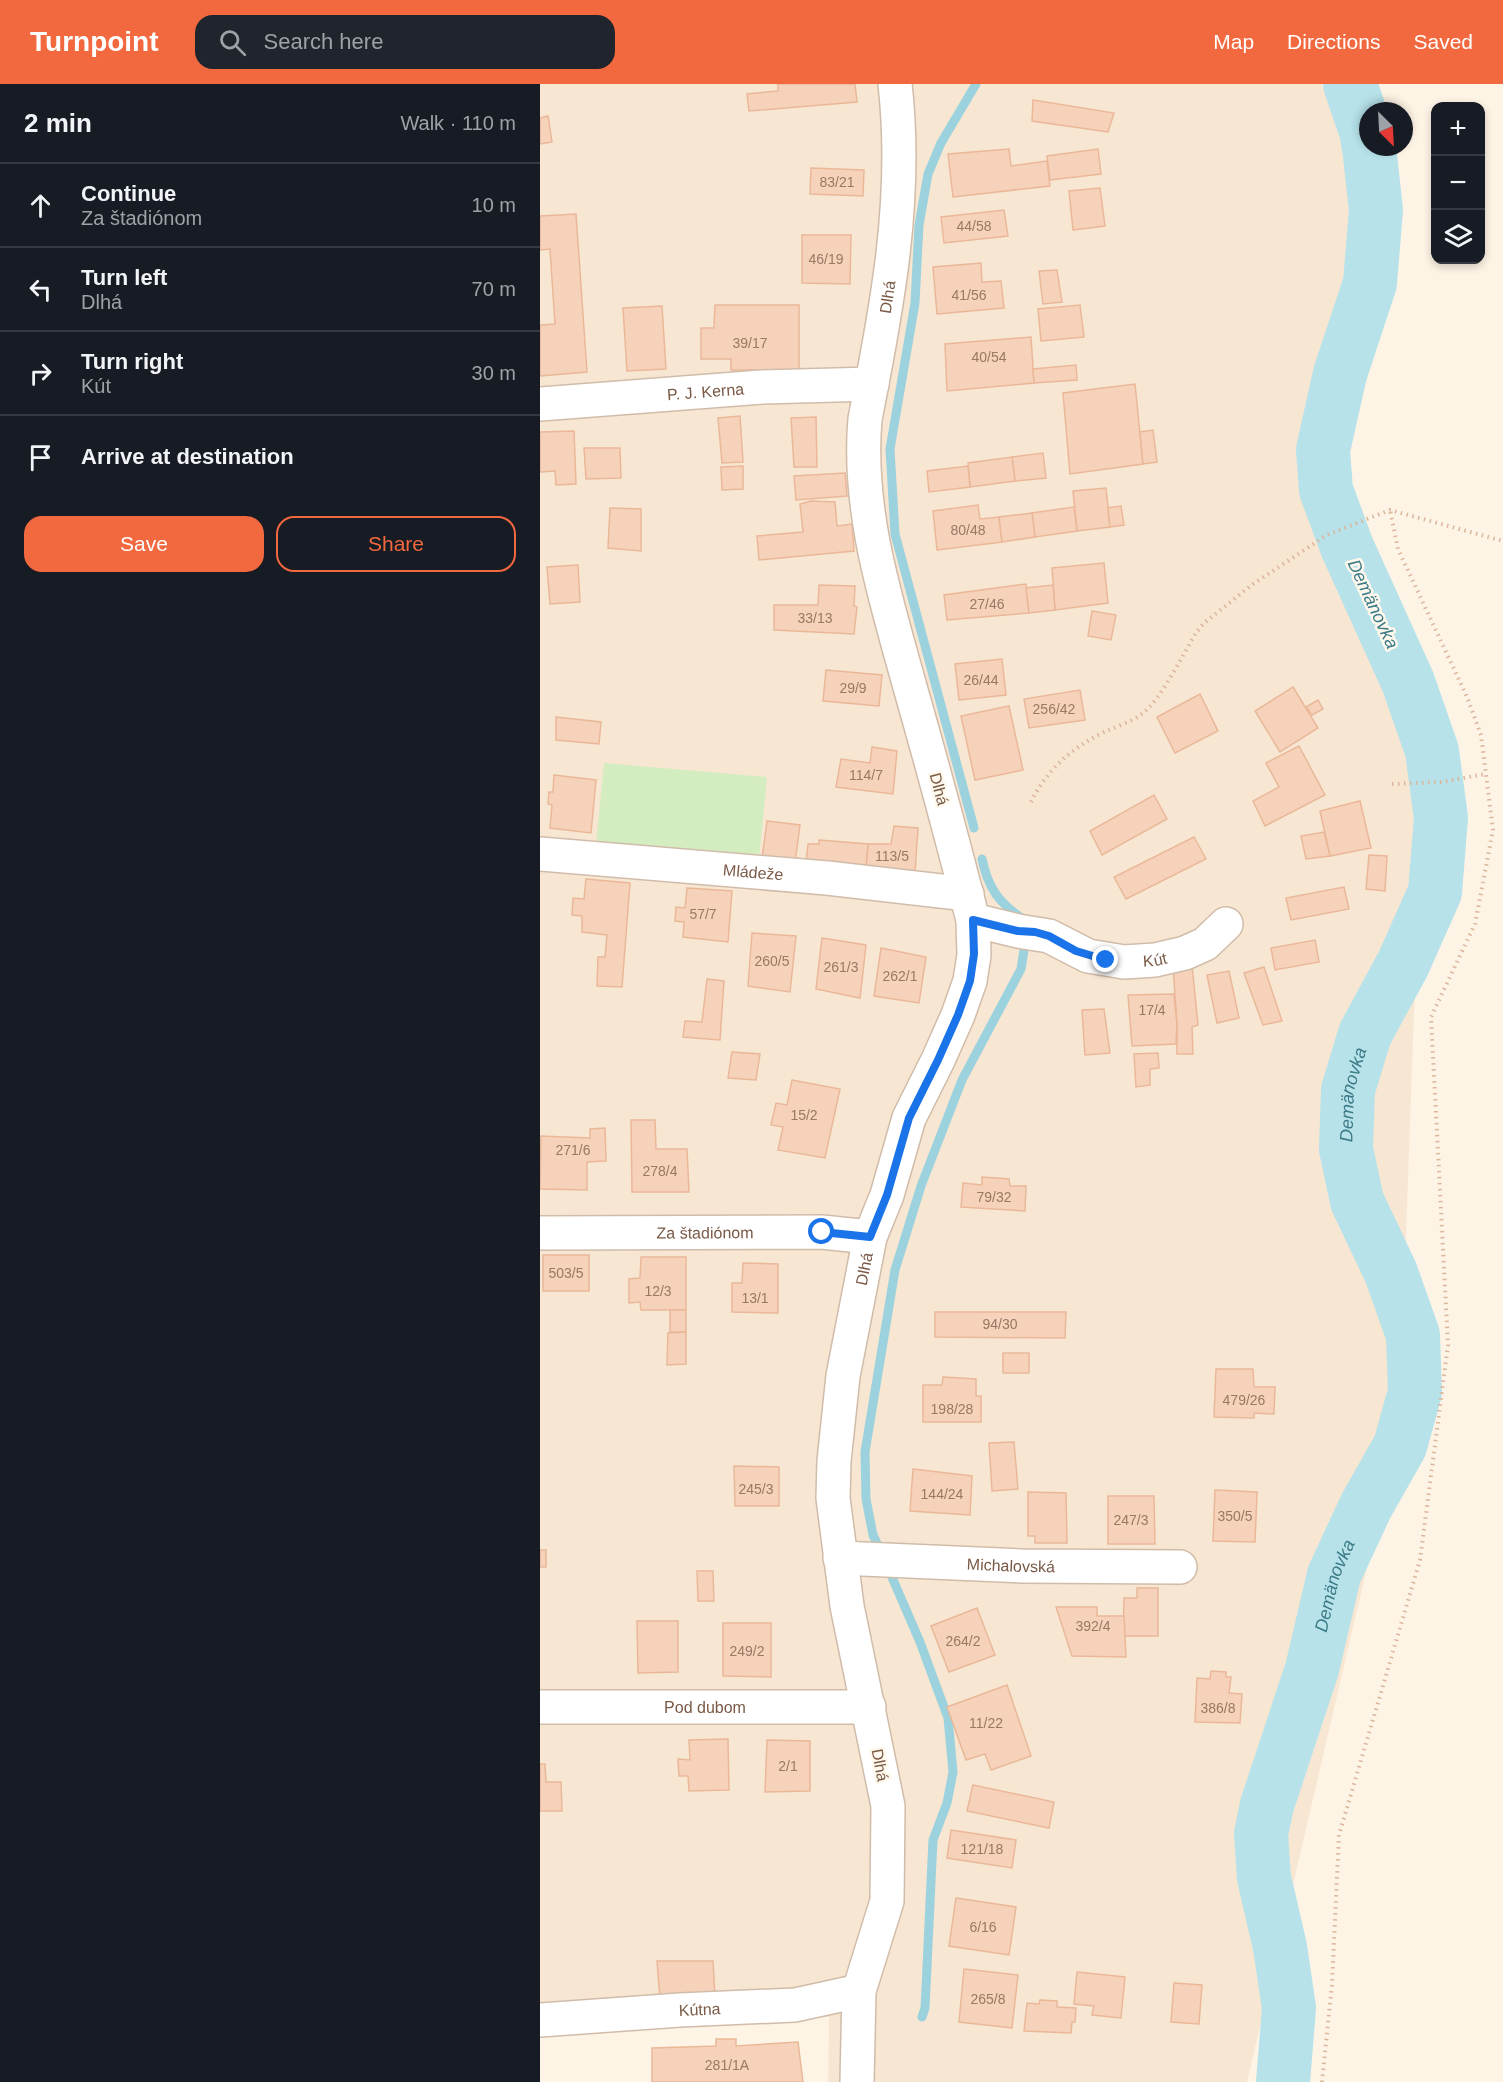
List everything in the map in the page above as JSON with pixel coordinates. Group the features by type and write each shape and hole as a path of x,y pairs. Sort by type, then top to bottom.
{"street":[{"name":"Dlhá","path":"857,2082 859,1991 888,1900 888,1806 848,1606 855,1559 833,1498 834,1461 843,1376 870,1237 887,1195 909,1118 958,1015 970,981 974,954 970,907 886,602 870,527 866,495 863,441 891,273 897,220 900,159 895,84"},
{"name":"P. J. Kerna","path":"540,404 762,387 872,384"},
{"name":"Mládeže","path":"540,854 827,878 970,907"},
{"name":"Kút","path":"970,907 1027,932 1049,936 1088,956 1124,962 1155,960 1185,953 1205,944 1226,924"},
{"name":"Za štadiónom","path":"540,1233 822,1232 870,1237"},
{"name":"Michalovská","path":"855,1559 1022,1566 1180,1568"},
{"name":"Pod dubom","path":"540,1707 869,1707"},
{"name":"Kútna","path":"540,2020 668,2011 795,2006 859,1991"}],"path":[{"path":"1322,2082 1332,1984 1339,1834 1420,1560 1448,1345 1431,1017 1475,924 1493,830 1480,735 1467,697 1398,549 1390,510"},
{"path":"1031,802 1041,783 1059,762 1092,738 1135,718 1150,707 1204,624 1253,584 1327,535 1390,510 1503,541"},
{"path":"1392,784 1442,782 1485,774"}],"shaded area":[{"path":"540,84 1322,84 1363,192 1323,366 1343,479 1426,678 1399,1430 1247,2082 828,2082 829,2017 540,2029"}],"green space":[{"path":"604,763 767,777 759,859 596,845"}],"building":[{"path":"778,84 855,84 857,102 749,111 747,94 778,91"},
{"path":"1033,100 1114,113 1108,132 1032,121"},
{"path":"548,116 552,142 540,144 540,118"},
{"path":"1009,149 1011,166 1047,161 1050,186 953,197 948,154"},
{"path":"1098,149 1101,174 1050,180 1047,156"},
{"path":"811,168 864,170 863,196 810,194"},
{"path":"1100,188 1105,226 1073,230 1069,191"},
{"path":"1004,210 1008,236 944,243 941,217"},
{"path":"576,214 587,372 540,376 540,325 555,324 550,249 540,250 540,216"},
{"path":"802,235 851,235 850,284 802,283"},
{"path":"981,263 982,282 1001,281 1004,308 937,314 933,267"},
{"path":"1057,270 1062,302 1043,304 1039,271"},
{"path":"715,305 799,305 799,370 731,370 731,359 701,359 701,328 714,328"},
{"path":"1080,305 1084,337 1041,341 1038,309"},
{"path":"662,306 666,369 627,371 623,308"},
{"path":"1031,337 1034,383 947,391 945,344"},
{"path":"1076,365 1077,380 1034,383 1033,369"},
{"path":"1135,384 1143,464 1070,474 1063,393"},
{"path":"740,416 743,462 722,463 718,418"},
{"path":"816,417 817,467 794,467 791,418"},
{"path":"1153,430 1157,462 1143,464 1140,432"},
{"path":"574,431 576,484 556,485 555,471 540,472 540,432"},
{"path":"584,448 620,448 621,478 586,479"},
{"path":"1043,453 1046,478 1015,481 1012,457"},
{"path":"1012,457 1015,481 970,487 968,463"},
{"path":"743,466 743,489 722,490 721,467"},
{"path":"968,466 970,487 929,492 927,471"},
{"path":"845,473 847,496 796,500 794,476"},
{"path":"1106,488 1110,527 1077,531 1073,491"},
{"path":"811,501 835,502 837,526 852,524 854,551 759,560 757,536 803,532 800,504"},
{"path":"978,505 980,519 999,517 1002,542 937,550 933,511"},
{"path":"1121,506 1124,525 1110,527 1108,508"},
{"path":"1074,507 1077,531 1035,537 1032,513"},
{"path":"610,508 641,509 641,551 608,548"},
{"path":"1032,513 1035,537 1002,542 999,517"},
{"path":"1104,563 1108,603 1055,610 1052,568"},
{"path":"578,565 580,602 550,604 547,567"},
{"path":"1026,584 1029,613 947,620 944,595"},
{"path":"819,585 855,586 854,606 857,607 854,634 774,630 774,605 818,605"},
{"path":"1053,585 1055,610 1029,613 1026,588"},
{"path":"1092,611 1116,615 1111,640 1088,636"},
{"path":"1002,659 1006,695 959,700 955,664"},
{"path":"826,670 882,675 879,706 823,701"},
{"path":"1293,687 1318,728 1280,752 1255,711"},
{"path":"1080,690 1085,720 1029,728 1024,699"},
{"path":"1200,694 1218,731 1175,753 1157,717"},
{"path":"1318,700 1323,709 1312,715 1306,707"},
{"path":"1009,706 1023,770 975,780 961,716"},
{"path":"556,717 601,722 599,744 556,740"},
{"path":"1299,746 1325,795 1265,826 1253,801 1279,787 1266,763"},
{"path":"872,747 897,751 893,794 836,787 841,759 870,763"},
{"path":"554,775 596,780 591,833 550,828 552,805 548,804 549,792 553,792"},
{"path":"1154,795 1167,819 1102,855 1090,831"},
{"path":"1360,801 1371,848 1330,856 1320,811"},
{"path":"767,821 800,825 795,862 762,858"},
{"path":"894,826 918,828 915,872 866,867 868,844 891,844"},
{"path":"1324,832 1330,856 1306,859 1301,836"},
{"path":"1194,837 1206,859 1126,899 1114,877"},
{"path":"819,840 868,844 866,867 806,863 808,844 819,844"},
{"path":"1369,855 1387,856 1385,891 1366,889"},
{"path":"586,879 630,883 622,987 597,986 598,957 605,957 607,935 582,932 582,916 572,915 573,898 584,899"},
{"path":"1344,887 1349,909 1291,920 1286,898"},
{"path":"687,888 732,891 728,942 683,937 684,922 675,921 676,907 685,908"},
{"path":"752,933 796,936 790,992 748,986"},
{"path":"822,938 866,945 860,998 816,989"},
{"path":"1315,940 1319,962 1275,970 1271,948"},
{"path":"881,948 926,957 919,1003 874,996"},
{"path":"1192,965 1198,1025 1192,1027 1193,1054 1177,1054 1173,966"},
{"path":"1264,967 1282,1021 1263,1025 1244,973"},
{"path":"1229,971 1239,1018 1217,1023 1207,975"},
{"path":"707,979 724,981 720,1040 683,1037 685,1021 702,1022"},
{"path":"1174,994 1176,1044 1132,1046 1128,995"},
{"path":"1104,1009 1110,1053 1085,1055 1082,1010"},
{"path":"732,1052 760,1054 756,1080 728,1078"},
{"path":"1158,1053 1159,1068 1150,1069 1150,1085 1136,1087 1134,1054"},
{"path":"792,1080 840,1089 825,1158 778,1150 783,1127 771,1125 776,1103 787,1105"},
{"path":"631,1120 655,1120 656,1149 687,1149 689,1192 632,1192"},
{"path":"605,1128 606,1161 587,1162 587,1190 540,1189 541,1136 590,1138 590,1129"},
{"path":"982,1177 1009,1179 1010,1186 1026,1186 1025,1211 961,1207 963,1183 982,1185"},
{"path":"543,1255 589,1255 589,1291 543,1291"},
{"path":"641,1257 686,1257 686,1310 641,1310 640,1302 629,1303 629,1279 640,1278"},
{"path":"743,1263 778,1264 778,1313 732,1312 732,1283 742,1283"},
{"path":"670,1310 686,1310 686,1332 670,1332"},
{"path":"935,1312 1066,1312 1065,1338 935,1337"},
{"path":"686,1332 686,1364 667,1365 668,1333"},
{"path":"1003,1353 1029,1353 1029,1373 1003,1373"},
{"path":"1216,1369 1253,1369 1254,1387 1275,1387 1274,1414 1254,1413 1254,1418 1214,1417"},
{"path":"943,1377 976,1379 976,1396 981,1396 981,1422 923,1422 923,1385 942,1385"},
{"path":"1014,1442 1018,1489 992,1491 989,1443"},
{"path":"734,1466 779,1467 779,1506 735,1506"},
{"path":"913,1469 972,1476 970,1515 910,1511"},
{"path":"1215,1490 1257,1492 1255,1542 1213,1541"},
{"path":"1028,1492 1066,1493 1067,1543 1035,1543 1035,1536 1028,1536"},
{"path":"1108,1496 1154,1496 1155,1544 1108,1544"},
{"path":"540,1550 546,1550 546,1567 540,1567"},
{"path":"697,1571 713,1571 714,1601 698,1601"},
{"path":"1137,1588 1158,1588 1158,1636 1123,1636 1124,1598 1137,1598"},
{"path":"1056,1607 1097,1607 1097,1616 1124,1616 1126,1657 1072,1656"},
{"path":"977,1608 995,1655 949,1672 931,1626"},
{"path":"637,1621 678,1621 678,1672 638,1673"},
{"path":"723,1623 771,1623 771,1677 723,1676"},
{"path":"1211,1671 1226,1672 1226,1677 1231,1677 1229,1693 1242,1694 1240,1723 1195,1722 1197,1678 1210,1679"},
{"path":"1007,1685 1031,1756 991,1770 985,1754 966,1760 947,1707"},
{"path":"728,1739 729,1790 689,1791 688,1776 679,1776 678,1759 690,1760 689,1740"},
{"path":"767,1740 810,1741 810,1791 765,1792"},
{"path":"540,1764 545,1764 546,1782 561,1782 562,1811 540,1811"},
{"path":"973,1785 1054,1802 1049,1828 967,1811"},
{"path":"951,1830 1016,1840 1012,1868 947,1858"},
{"path":"956,1898 1016,1907 1009,1955 949,1946"},
{"path":"657,1961 713,1961 715,1997 660,1999"},
{"path":"964,1969 1018,1975 1012,2028 959,2022"},
{"path":"1077,1972 1125,1977 1121,2018 1092,2015 1094,2006 1074,2004"},
{"path":"1174,1983 1202,1985 1199,2024 1171,2022"},
{"path":"1040,2000 1057,2001 1057,2007 1076,2008 1071,2033 1024,2031 1027,2003 1039,2004"},
{"path":"716,2039 736,2039 736,2046 798,2042 803,2082 652,2082 652,2048 716,2046"}],"waterway":[{"path":"974,828 895,534 890,449 915,303 919,225 928,174 941,143 976,84"},
{"name":"Demänovka","path":"1350,84 1359,110"},
{"name":"Demänovka","path":"1283,2082 1289,2008 1280,1947 1264,1878 1261,1834 1267,1805 1312,1669 1334,1575 1366,1506 1400,1446 1415,1392 1413,1335 1391,1273 1357,1201 1346,1149 1348,1090 1365,1034 1403,964 1435,892 1441,818 1432,751 1408,682 1347,547 1326,490 1323,450 1340,374 1370,283 1376,210 1370,156"},
{"path":"982,859 991,887 1001,901 1023,919"},
{"path":"881,1552 873,1535 866,1499 865,1452 895,1270 921,1186 962,1080 1021,969 1026,938"},
{"path":"888,1568 920,1642 948,1718 953,1772 947,1803 933,1840 925,2008 922,2017"}],"route":[{"path":"822,1232 870,1237 887,1195 909,1118 938,1060 970,981 974,954 973,920 1049,936 1076,951 1106,960"}]}
